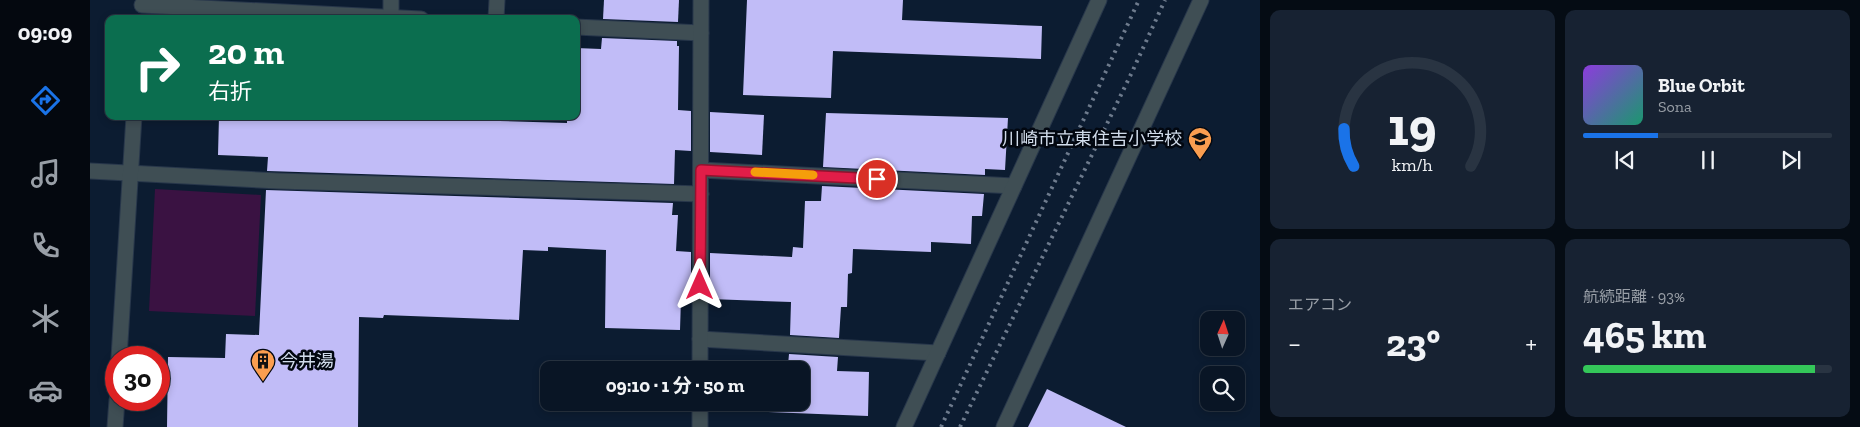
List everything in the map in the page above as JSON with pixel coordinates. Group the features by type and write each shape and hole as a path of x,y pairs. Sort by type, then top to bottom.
{"street":[{"path":"391,0 391,15"},
{"path":"496,15 497,0"},
{"path":"700,361 701,0"},
{"path":"904,427 1098,0"},
{"path":"1004,427 1201,0"},
{"path":"142,8 336,15"},
{"path":"580,27 701,33"},
{"path":"120,346 134,120"},
{"path":"701,170 1014,186"},
{"path":"90,171 279,181 701,194"},
{"path":"700,340 938,353"},
{"path":"115,427 116,411"},
{"path":"700,411 700,427"}],"shaded area":[{"path":"155,189 261,195 255,316 149,311"}],"building":[{"path":"604,0 679,0 678,22 603,19"},
{"path":"747,0 903,0 902,20 1042,26 1041,59 833,51 831,98 743,95"},
{"path":"602,38 677,41 677,46 679,46 678,110 691,111 691,151 675,150 674,184 267,171 268,157 218,155 219,120 499,120 567,123 567,120 580,120 580,48 601,49"},
{"path":"710,112 764,115 762,155 710,152"},
{"path":"826,113 1008,118 1005,170 985,169 985,175 823,167"},
{"path":"822,186 984,194 982,216 972,216 971,244 931,242 931,252 853,249 852,273 848,274 847,307 841,307 839,338 790,335 791,302 710,299 710,253 792,257 793,247 803,248 805,201 821,201"},
{"path":"266,190 673,203 672,215 678,215 676,251 691,252 691,298 681,298 680,330 605,328 606,250 548,247 548,251 523,250 519,320 384,315 383,318 359,317 358,427 167,427 167,411 170,411 170,357 225,358 226,334 259,335"},
{"path":"789,354 838,357 837,371 869,372 868,416 745,411 810,411 810,361 788,361"},
{"path":"1047,389 1126,427 1028,427"}],"railway":[{"path":"941,427 1139,0"},
{"path":"960,427 1165,0"}],"slow traffic":[{"path":"755,172 813,175"}],"place":[{"name":"川崎市立東住吉小学校","path":"1200,160"},
{"name":"今井湯","path":"263,382"}],"route":[{"path":"700,285 701,170 877,179"}]}
